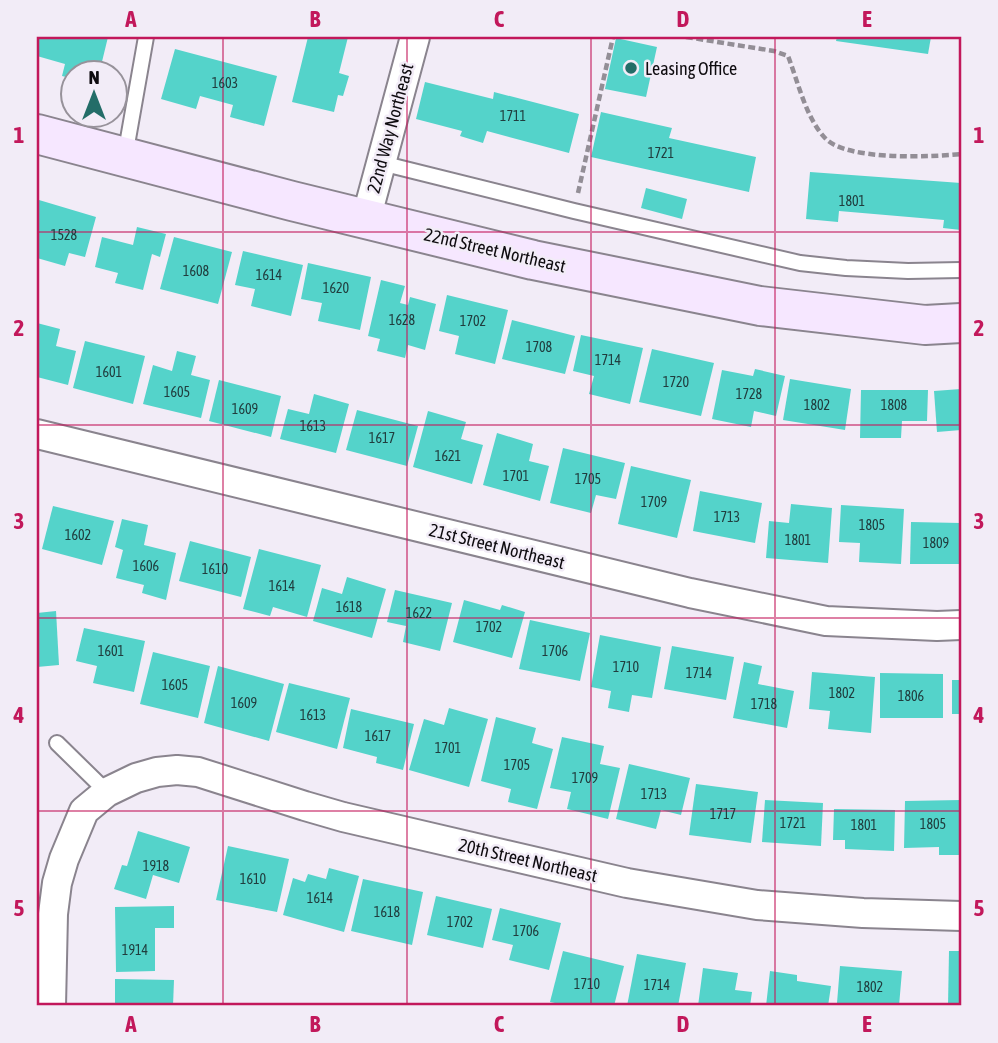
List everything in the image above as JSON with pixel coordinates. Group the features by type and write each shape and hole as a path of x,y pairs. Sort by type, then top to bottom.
{"street":[{"name":"22nd Way Northeast","path":"366,219 415,37"},
{"name":"22nd Street Northeast","path":"37,134 533,260 760,306 925,325 961,323"},
{"name":"21st Street Northeast","path":"37,434 690,593 826,621 961,625"},
{"name":"20th Street Northeast","path":"51,1006 53,914 57,883 84,811 107,792 136,778 177,770 198,772 343,817 627,883 757,905 863,913 961,916"}],"lane":[{"path":"125,157 146,37"},
{"path":"381,163 800,263 846,268 961,270"},
{"path":"57,743 107,792"}],"path":[{"path":"574,211 613,37"},
{"path":"686,37 774,51 788,56 813,123 827,141 844,150 931,157 961,154"}],"building":[{"path":"37,37 108,37 102,60 60,60 60,63 37,56"},
{"path":"308,37 348,37 339,73 349,76 343,96 338,95 334,112 292,102"},
{"path":"837,37 931,37 928,54 836,41"},
{"name":"Leasing Office","path":"616,38 657,47 646,97 605,89"},
{"path":"175,49 277,76 264,126 230,117 233,105 200,96 196,109 161,99"},
{"path":"425,82 493,99 494,92 579,114 569,153 487,131 483,143 460,136 462,131 416,119"},
{"path":"601,112 672,128 669,138 756,157 749,192 591,157"},
{"path":"810,172 961,183 961,230 943,228 944,220 839,211 838,222 806,219"},
{"path":"646,188 687,199 682,219 641,208"},
{"path":"39,200 96,217 85,257 69,253 65,266 37,258"},
{"path":"137,227 166,234 160,257 152,254 143,290 115,283 118,273 95,267 102,237 133,245"},
{"path":"174,237 232,252 218,304 160,289"},
{"path":"243,251 303,265 291,316 251,306 255,289 235,285"},
{"path":"308,263 371,277 360,330 318,321 322,303 301,299"},
{"path":"381,280 405,286 400,303 408,305 410,297 436,304 425,350 408,345 405,358 377,351 380,339 368,336"},
{"path":"447,295 508,310 495,364 455,354 459,336 439,331"},
{"path":"512,320 575,336 565,374 502,359"},
{"path":"37,323 60,329 56,346 76,351 68,385 37,377"},
{"path":"581,335 643,348 630,404 589,394 594,376 573,371"},
{"path":"85,341 145,356 133,404 73,388"},
{"path":"652,349 714,363 701,416 639,402"},
{"path":"177,351 196,356 191,375 210,380 201,418 143,404 153,365 172,371"},
{"path":"755,369 785,376 776,416 754,411 751,427 712,419 722,370 753,376"},
{"path":"790,379 851,389 845,430 783,420"},
{"path":"219,380 281,396 271,437 209,421"},
{"path":"961,389 961,430 937,432 934,391"},
{"path":"861,390 928,390 927,421 902,421 901,438 860,438"},
{"path":"314,394 349,404 336,453 280,439 288,409 309,414"},
{"path":"357,410 418,426 407,466 346,450"},
{"path":"428,411 466,422 461,439 483,445 472,484 413,467"},
{"path":"497,433 533,444 529,461 549,466 540,501 483,485"},
{"path":"563,448 625,463 616,499 596,495 591,513 550,503"},
{"path":"631,466 691,480 677,538 618,524"},
{"path":"700,491 762,503 755,543 693,531"},
{"path":"791,504 832,508 828,563 766,558 769,521 789,523"},
{"path":"841,505 904,509 901,564 859,562 860,543 839,542"},
{"path":"53,506 114,521 102,565 42,549"},
{"path":"122,519 148,525 144,545 176,553 166,600 142,593 144,585 116,578 123,550 115,547"},
{"path":"911,522 961,523 961,564 910,564"},
{"path":"190,541 251,557 241,597 179,581"},
{"path":"259,549 321,565 307,617 273,607 270,616 243,609"},
{"path":"347,577 386,589 372,638 313,621 322,588 342,594"},
{"path":"395,590 452,603 440,651 403,642 406,626 387,622"},
{"path":"464,600 500,610 502,605 525,612 512,658 453,642"},
{"path":"56,611 59,665 37,667 37,613"},
{"path":"530,620 590,633 580,681 519,669"},
{"path":"84,628 145,641 134,692 93,683 97,666 76,661"},
{"path":"600,635 661,647 652,698 632,695 629,712 608,708 611,691 591,687"},
{"path":"672,646 734,657 726,700 664,689"},
{"path":"153,652 210,666 198,718 140,704"},
{"path":"744,662 762,666 758,684 794,691 787,728 733,718"},
{"path":"218,666 284,684 269,741 204,723"},
{"path":"812,672 875,677 871,733 828,729 830,711 809,709"},
{"path":"880,673 943,674 943,718 880,718"},
{"path":"952,680 961,680 961,714 952,714"},
{"path":"289,683 350,698 337,749 276,732"},
{"path":"449,708 488,719 469,787 409,770 424,719 444,725"},
{"path":"351,709 414,724 403,770 376,763 377,757 343,748"},
{"path":"496,717 536,728 532,743 553,749 537,809 508,802 511,789 481,781"},
{"path":"562,737 604,746 600,764 620,768 608,819 567,809 571,792 550,788"},
{"path":"629,764 690,778 681,815 661,810 656,829 616,819"},
{"path":"696,784 758,792 751,843 689,835"},
{"path":"765,800 823,803 821,846 762,842"},
{"path":"961,800 961,855 939,855 939,847 904,848 905,801"},
{"path":"834,809 895,810 894,851 845,849 845,840 833,840"},
{"path":"138,831 190,847 179,883 153,875 146,899 114,889 122,865 127,866"},
{"path":"228,846 289,859 277,912 216,900"},
{"path":"329,868 359,876 344,932 283,915 293,878 305,882 308,874 326,879"},
{"path":"363,879 423,892 412,945 351,931"},
{"path":"436,896 492,909 483,948 427,935"},
{"path":"174,906 174,928 155,928 155,971 116,972 115,907"},
{"path":"500,908 561,923 549,970 509,960 513,945 492,940"},
{"path":"563,951 624,966 614,1006 570,1006 550,1002"},
{"path":"949,951 961,951 961,1006 948,1006"},
{"path":"637,954 686,963 678,1006 627,1006"},
{"path":"840,966 902,971 899,1006 837,1003"},
{"path":"703,968 738,973 735,990 752,992 750,1006 698,1006"},
{"path":"770,971 797,975 797,981 831,986 828,1006 766,1006"},
{"path":"115,979 174,980 173,1006 115,1006"}],"place":[{"name":"Leasing Office","path":"631,68"}]}
